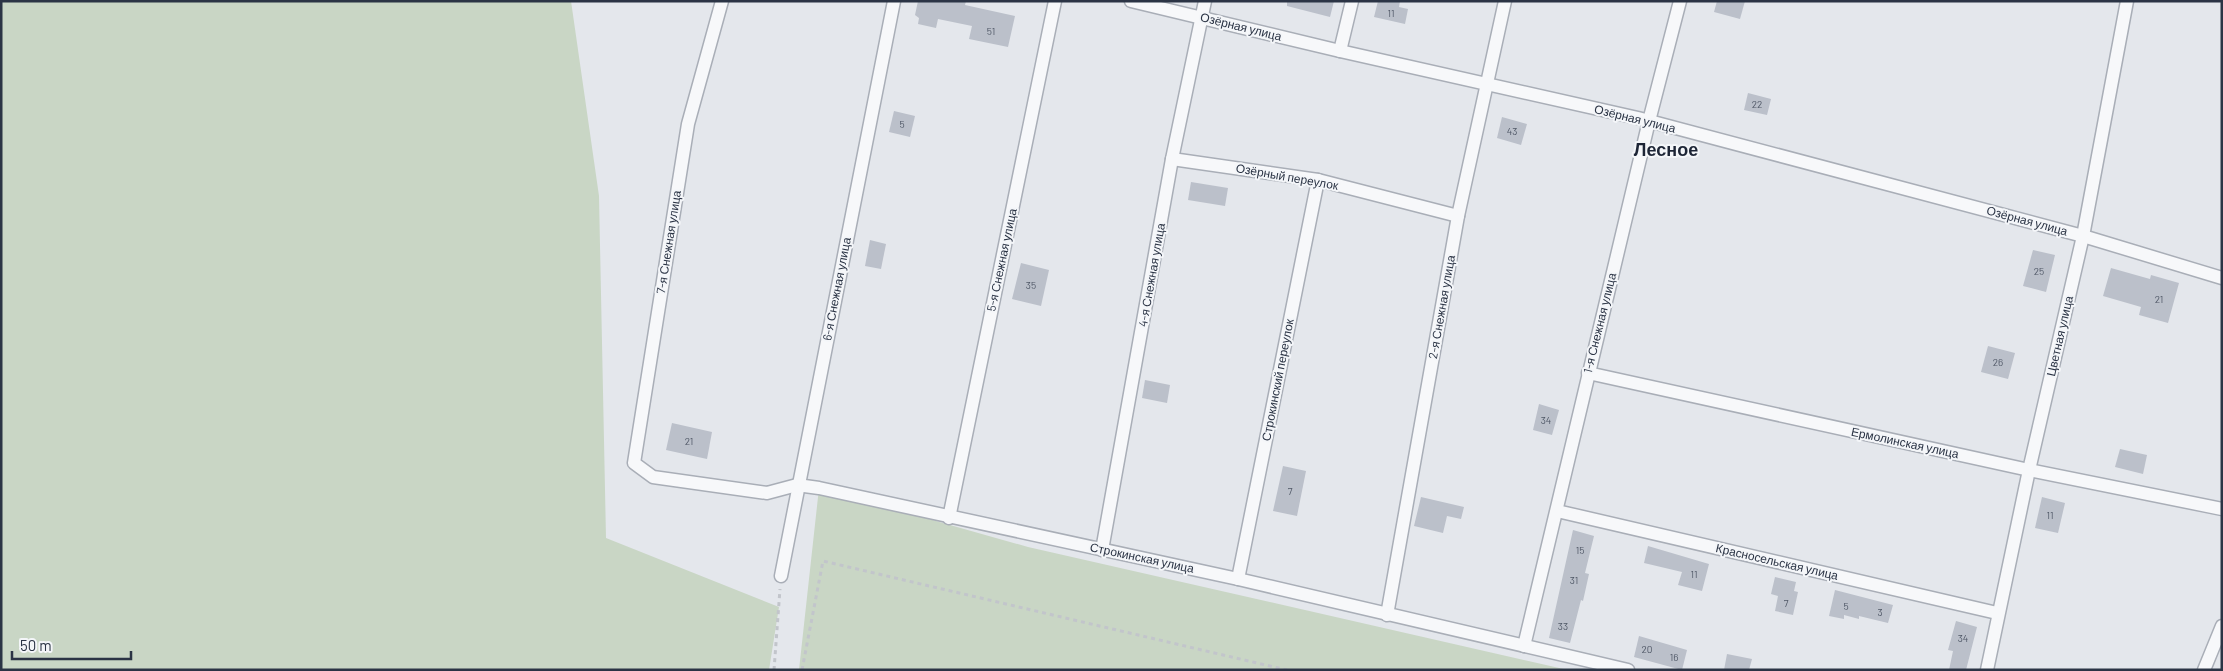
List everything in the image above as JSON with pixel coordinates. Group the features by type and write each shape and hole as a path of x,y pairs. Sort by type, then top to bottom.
{"street":[{"name":"7-я Снежная улица","path":"653,478 634,464 641,413 688,124 722,1"},
{"name":"6-я Снежная улица","path":"781,576 797,485 894,1"},
{"name":"5-я Снежная улица","path":"949,518 1055,1"},
{"name":"Озёрная улица","path":"1131,1 1649,122 2083,236 2222,278"},
{"name":"4-я Снежная улица","path":"1102,550 1172,159 1205,1"},
{"path":"1340,51 1352,1"},
{"name":"2-я Снежная улица","path":"1387,615 1458,216 1506,1"},
{"name":"1-я Снежная улица","path":"1524,646 1588,373 1680,1"},
{"name":"Цветная улица","path":"1987,670 2029,470 2083,236 2127,1"},
{"name":"Озёрный переулок","path":"1172,159 1318,180 1458,216"},
{"name":"Строкинский переулок","path":"1238,579 1318,180"},
{"name":"Ермолинская улица","path":"1588,373 2029,470 2222,509"},
{"name":"Строкинская улица","path":"653,478 767,493 797,485 1238,579 1628,670"},
{"name":"Красносельская улица","path":"1557,511 1998,613"},
{"path":"2204,670 2222,626"}],"path":[{"path":"802,670 823,561 1287,670"},
{"path":"774,670 781,576"}],"green space":[{"path":"1,1 571,1 599,196 606,538 779,607 769,670 1,670"},
{"path":"819,488 1028,547 1568,670 799,670"}],"building":[{"path":"918,1 966,1 965,5 1015,16 1008,47 969,39 972,26 938,19 936,28 918,24 919,18 915,15"},
{"path":"1287,1 1334,1 1330,17 1287,6"},
{"path":"1378,1 1400,1 1399,7 1408,9 1405,24 1374,17"},
{"path":"1717,1 1745,1 1740,19 1714,12"},
{"path":"1748,93 1771,99 1767,115 1744,110"},
{"path":"894,111 915,116 910,137 889,132"},
{"path":"1502,117 1527,124 1521,145 1497,138"},
{"path":"1191,182 1228,188 1225,206 1188,200"},
{"path":"870,240 886,244 881,269 865,266"},
{"path":"2033,250 2055,255 2046,292 2023,286"},
{"path":"1021,263 1049,270 1041,306 1012,299"},
{"path":"2111,268 2150,279 2151,275 2179,283 2168,323 2139,315 2141,307 2103,296"},
{"path":"1988,346 2015,353 2008,379 1981,372"},
{"path":"1145,380 1170,385 1167,403 1142,398"},
{"path":"1539,404 1559,410 1552,435 1533,430"},
{"path":"672,423 712,432 707,459 666,450"},
{"path":"2120,449 2147,455 2143,474 2115,467"},
{"path":"1283,466 1306,471 1297,516 1273,511"},
{"path":"1421,497 1464,507 1461,519 1447,516 1443,533 1414,526"},
{"path":"2042,497 2065,503 2058,533 2035,528"},
{"path":"1573,530 1594,536 1585,573 1589,574 1583,601 1581,600 1570,643 1549,638"},
{"path":"1648,546 1709,564 1702,591 1678,585 1682,572 1644,563"},
{"path":"1775,577 1796,582 1794,591 1798,592 1793,615 1775,611 1778,596 1771,594"},
{"path":"1835,590 1893,605 1888,623 1859,616 1859,619 1844,615 1844,619 1829,616"},
{"path":"1956,621 1977,627 1966,670 1949,670 1953,651 1948,650"},
{"path":"1639,636 1687,650 1682,670 1634,657"},
{"path":"1727,654 1752,659 1749,670 1724,670"}],"district":[{"name":"Лесное","path":"1666,150"}]}
